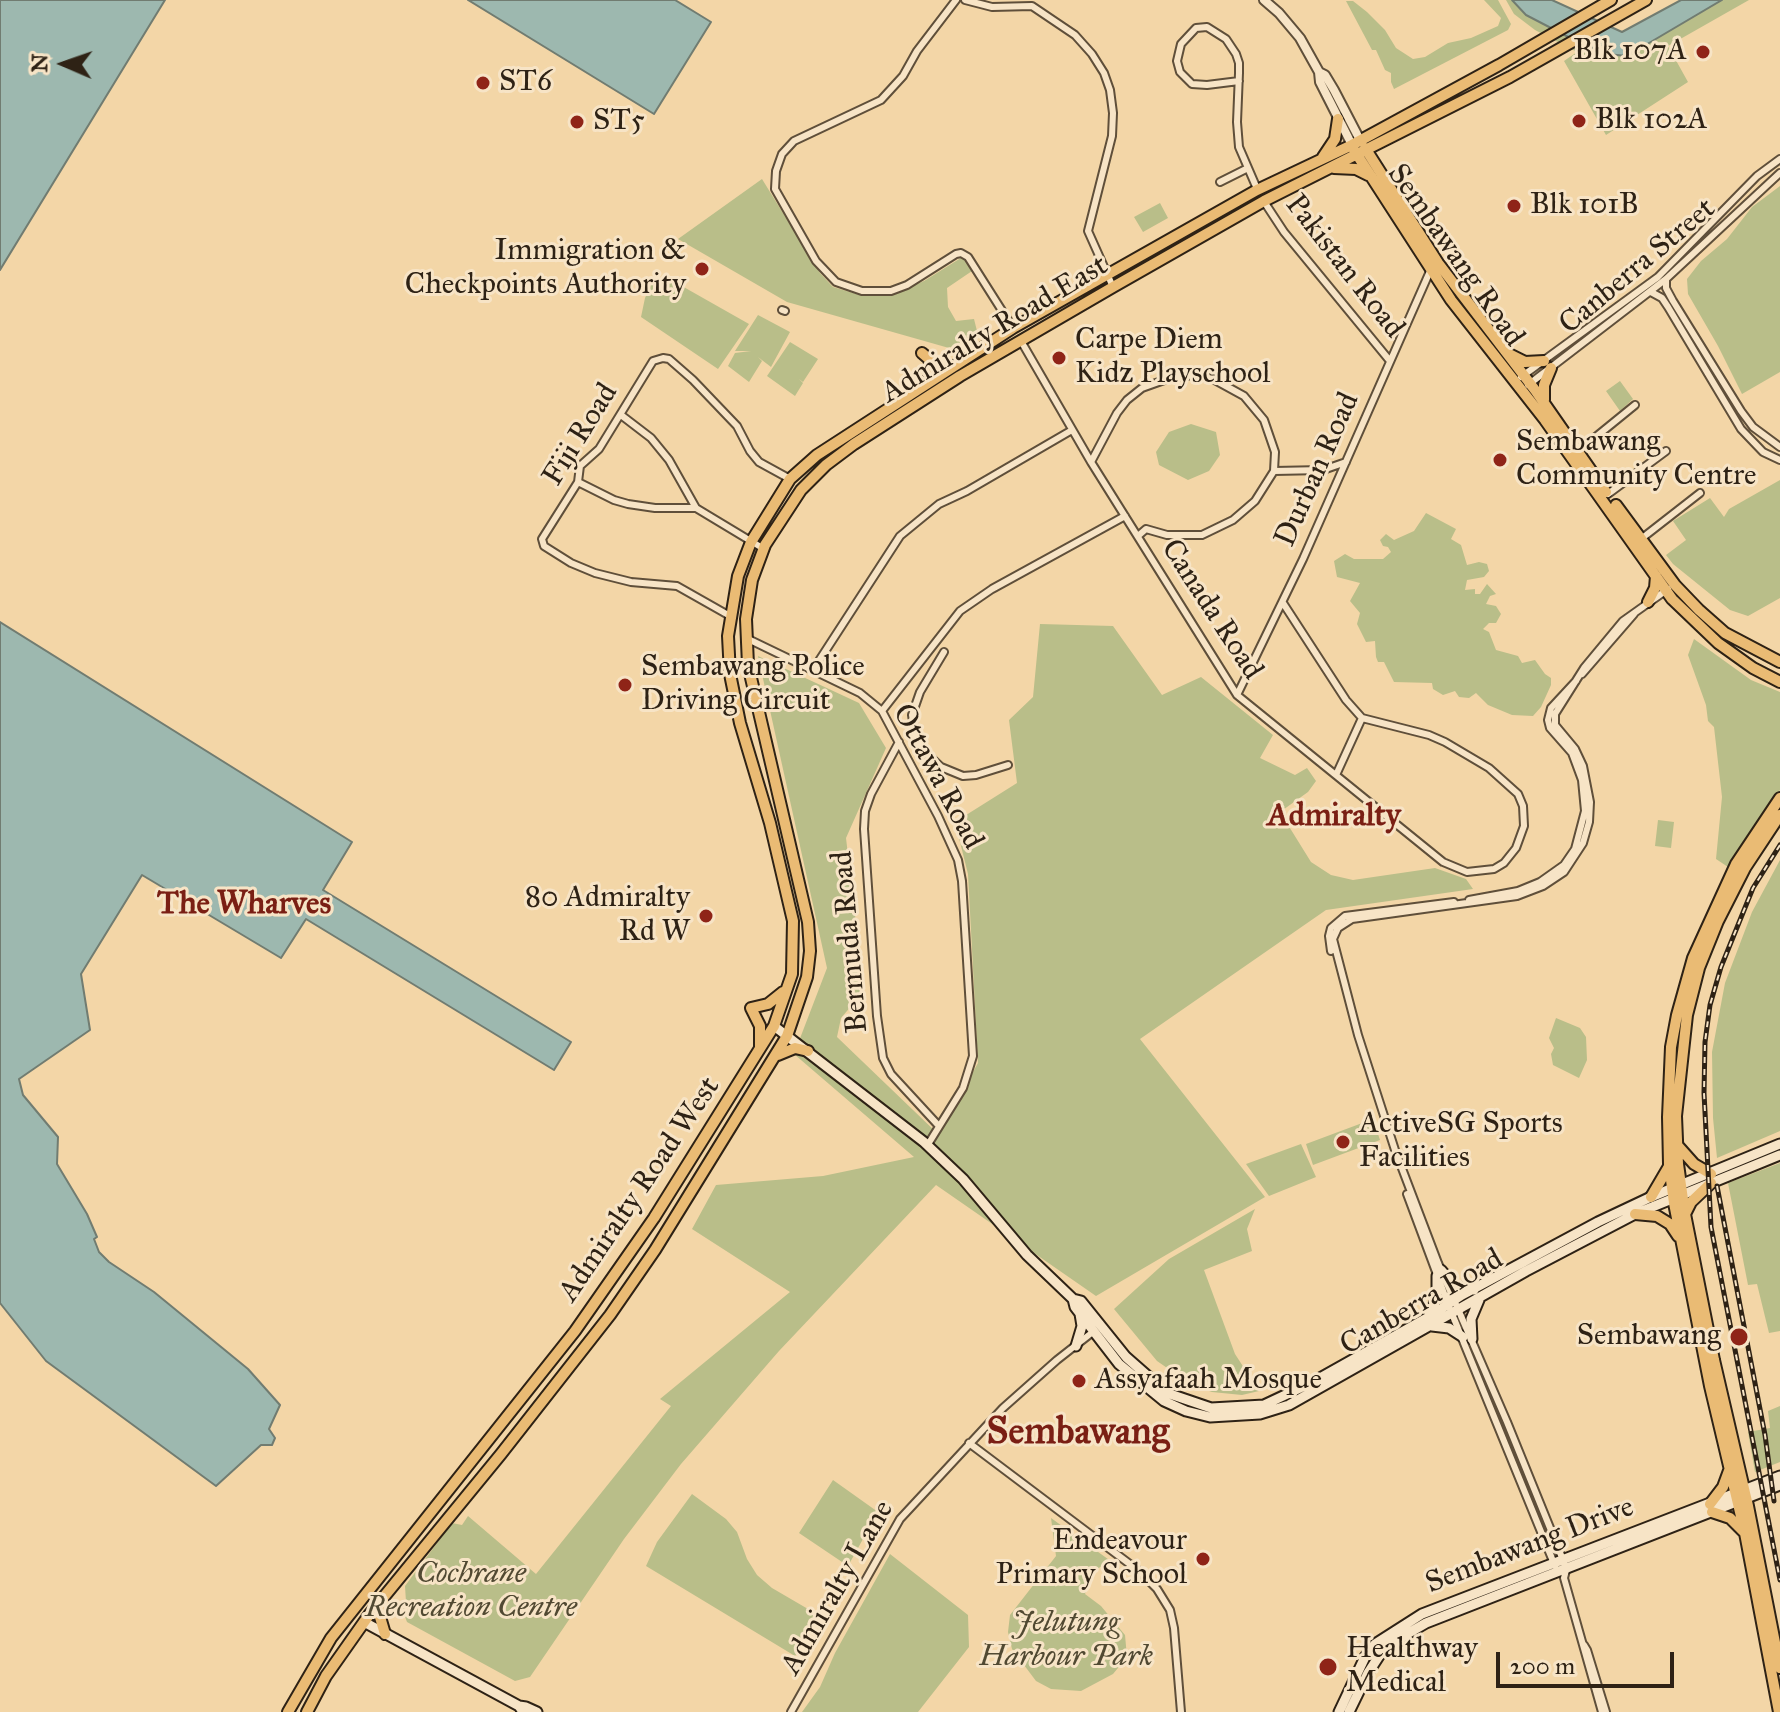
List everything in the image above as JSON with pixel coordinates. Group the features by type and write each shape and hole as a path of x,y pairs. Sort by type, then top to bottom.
{"main road":[{"name":"Admiralty Road East","path":"746,638 752,580 764,549 796,497 826,465 956,379 1264,201 1510,77 1646,0"},
{"name":"Admiralty Road East","path":"730,616 738,576 751,542 790,479 817,455 1013,328 1257,190 1356,142 1609,1"},
{"path":"1322,159 1335,139 1338,119"},
{"path":"1330,168 1356,169 1374,174 1388,139"},
{"name":"Sembawang Road","path":"1356,142 1434,267 1575,454 1656,574 1725,633 1779,663"},
{"name":"Sembawang Road","path":"1434,267 1504,351 1522,382 1545,405 1575,454 1641,539 1671,588 1672,599 1718,643 1777,678"},
{"path":"1504,351 1525,362 1548,364 1543,389 1545,405"},
{"path":"921,388 930,377 931,367 929,359 922,353"},
{"path":"1648,602 1655,588 1656,574"},
{"name":"Admiralty Road West","path":"288,1712 315,1662 340,1626 560,1352 697,1151 774,1026 792,974 793,921 770,823 742,731 730,674 730,616"},
{"name":"Admiralty Road West","path":"307,1712 326,1676 384,1595 501,1454 610,1315 655,1250 787,1036 807,977 810,940 748,665 746,638"},
{"path":"742,731 756,733 762,727"},
{"path":"747,747 756,740 766,743"},
{"path":"1780,798 1736,864 1693,958 1671,1047 1669,1088 1669,1164 1685,1214 1741,1496 1763,1578 1780,1668"},
{"path":"770,823 779,817 781,803"},
{"path":"1779,1712 1755,1592 1741,1496 1730,1468 1681,1241 1677,1144 1678,1082 1699,968 1745,868 1780,815"},
{"path":"760,1050 760,1026 751,1008 768,1004 787,989"},
{"name":"Canberra Road","path":"774,1026 927,1146 963,1179 1027,1255 1073,1299 1080,1313 1167,1393 1211,1408 1264,1405 1428,1322"},
{"path":"773,1059 787,1050 808,1051"},
{"path":"697,1151 708,1154 723,1140"},
{"path":"1677,1144 1711,1178 1685,1214"},
{"name":"Canberra Road","path":"1073,1299 1081,1301 1106,1349 1119,1364 1164,1401 1210,1417 1260,1414 1289,1405 1478,1294 1677,1192 1780,1144"},
{"name":"Canberra Road","path":"1711,1178 1780,1155"},
{"path":"1651,1197 1669,1164"},
{"name":"Canberra Road","path":"1478,1294 1558,1243 1651,1197 1677,1192"},
{"path":"1635,1214 1657,1216 1670,1224 1681,1241"},
{"path":"1439,1273 1455,1286 1478,1294 1467,1338 1449,1328 1428,1322 1437,1298 1439,1273"},
{"path":"1080,1313 1082,1326 1077,1345 1094,1344 1106,1349"},
{"path":"1730,1468 1711,1508 1730,1518 1745,1533"},
{"name":"Sembawang Drive","path":"1349,1712 1381,1653 1426,1623 1741,1496 1780,1476"},
{"name":"Sembawang Drive","path":"1741,1496 1780,1485"},
{"name":"Sembawang Drive","path":"1339,1712 1365,1657 1388,1634 1422,1614 1561,1569"},
{"path":"1755,1592 1757,1582 1763,1578"},
{"path":"384,1595 380,1617 385,1634"},
{"path":"340,1626 354,1619 364,1622 523,1709 537,1712"},
{"path":"505,1699 509,1712"}],"street":[{"path":"956,0 911,60 903,76 881,100 794,141 782,154 776,171 775,189 816,261 836,282 862,291 891,291 961,253 968,257 1013,328"},
{"path":"965,0 992,7 1032,6 1075,35 1104,73 1110,90 1112,136 1088,231 1113,287"},
{"name":"Sembawang Road","path":"1264,0 1300,38 1319,72 1320,82 1338,119 1356,142"},
{"path":"1201,26 1215,30 1236,54 1239,81 1192,84 1180,72 1177,61 1181,44 1201,26"},
{"name":"Sembawang Road","path":"1319,72 1325,75 1356,142"},
{"name":"Pakistan Road","path":"1239,81 1239,147 1257,190 1284,232 1390,361"},
{"name":"Canberra Street","path":"1522,382 1650,292 1757,176 1780,159"},
{"path":"1220,182 1248,168"},
{"name":"Canberra Street","path":"1548,364 1662,280 1780,174"},
{"name":"Durban Road","path":"1237,695 1283,603 1434,267"},
{"path":"1662,280 1741,411 1753,427 1780,447"},
{"path":"1650,292 1662,298 1668,307 1741,429 1763,452 1780,460"},
{"name":"Canada Road","path":"1021,341 1091,462 1237,695 1443,862 1467,872 1494,869 1504,863 1516,848 1524,826 1523,806 1518,794 1489,768 1445,742 1362,718"},
{"name":"Fiji Road","path":"730,616 677,586 631,582 595,573 571,563 541,542 578,482 580,466 599,449 653,361 663,358 669,359 693,380 737,426 759,462 790,479"},
{"path":"1091,462 1127,400 1142,388 1170,378 1193,375 1213,379 1244,396 1254,406 1270,432 1275,452 1274,471 1255,501 1233,520 1202,535 1177,536 1146,529 1138,536"},
{"path":"1575,454 1635,405"},
{"path":"621,415 651,438 669,460 696,508 764,549"},
{"path":"813,670 897,539 921,516 1072,430"},
{"path":"1608,494 1666,451"},
{"path":"1274,471 1323,470 1346,462"},
{"path":"578,482 628,504 655,508 696,508"},
{"path":"1641,539 1700,493"},
{"path":"882,711 960,611 976,599 1125,516"},
{"path":"1604,1712 1561,1569 1391,1151 1357,1045 1329,941 1335,926 1349,920 1517,896 1543,886 1564,872 1583,843 1590,802 1585,771 1578,753 1551,719 1576,681 1634,614 1671,588"},
{"path":"1283,603 1346,700 1362,718 1336,775"},
{"name":"Ottawa Road","path":"746,638 860,693 882,711 958,860 973,1056 963,1088 927,1146"},
{"path":"944,652 928,676 912,715 915,735 927,755 941,767 963,776 1008,765"},
{"path":"921,662 928,676"},
{"name":"Bermuda Road","path":"899,742 871,794 864,829 877,1016 883,1058 891,1074 938,1125"},
{"path":"912,765 927,755"},
{"name":"Admiralty Lane","path":"791,1712 890,1533 969,1443 1029,1384 1097,1329"},
{"path":"969,1443 1139,1571 1157,1589 1170,1610 1174,1628 1181,1712"}],"green space":[{"path":"1484,0 1498,0 1511,24 1508,30 1394,89 1391,73 1385,70 1376,50 1372,50 1346,1 1353,1 1367,12 1385,30 1396,48 1413,59 1425,57 1448,43 1471,38 1498,26 1501,18"},
{"path":"1506,0 1526,0 1634,40 1701,0 1749,0 1668,46 1688,82 1606,135 1564,61 1577,52 1535,30 1514,14"},
{"path":"762,179 820,273 833,287 860,295 891,295 924,281 964,256 972,271 947,288 948,307 956,321 974,319 978,335 949,348 787,302 678,239"},
{"path":"1780,186 1780,372 1742,394 1688,294 1687,279 1701,261 1727,239 1752,207"},
{"path":"1160,203 1168,218 1143,232 1134,217"},
{"path":"666,277 749,324 718,369 641,317 652,283"},
{"path":"758,315 790,332 771,367 758,357 762,361 749,382 728,366 735,353 751,351 735,351"},
{"path":"790,342 818,359 803,382 799,379 803,383 795,396 767,376"},
{"path":"1620,381 1633,399 1620,411 1606,391"},
{"path":"1191,424 1216,432 1220,455 1209,471 1188,480 1159,465 1156,452 1169,432"},
{"path":"1780,480 1780,598 1748,616 1730,610 1673,564 1666,555 1686,540 1673,521 1710,498 1724,517 1729,509"},
{"path":"1426,513 1456,529 1451,539 1461,545 1467,565 1487,564 1489,571 1484,577 1467,580 1465,590 1475,589 1475,594 1480,594 1487,584 1496,594 1490,596 1486,604 1496,606 1501,614 1496,623 1489,623 1483,629 1489,632 1496,650 1518,656 1522,663 1535,660 1551,678 1541,707 1533,716 1512,715 1488,705 1476,693 1469,698 1459,697 1455,691 1443,695 1433,689 1432,683 1394,682 1384,662 1378,662 1375,641 1366,642 1357,624 1360,613 1350,601 1360,583 1337,577 1334,561 1345,554 1354,559 1383,559 1391,552 1380,540 1386,534 1394,540 1414,531"},
{"name":"Cochrane Recreation Centre","path":"1040,624 1113,626 1162,695 1201,677 1273,735 1260,758 1295,775 1307,768 1316,781 1308,792 1280,812 1311,862 1331,875 1353,880 1435,868 1466,879 1473,889 1326,910 1140,1039 1265,1197 1096,1296 936,1185 779,1351 681,1464 624,1539 530,1677 515,1681 407,1622 402,1609 406,1602 405,1586 452,1523 462,1525 468,1516 536,1574 671,1406 660,1399 790,1292 692,1229 716,1185 823,1176 914,1157 794,1054 827,968 758,656 859,703 886,748 846,838 864,991 841,1018 837,1037 938,1134 978,1063 968,874 955,822 1017,783 1009,720 1033,697"},
{"path":"1694,639 1751,680 1780,692 1780,790 1728,867 1716,859 1722,797 1714,727 1708,721 1706,705 1688,655"},
{"path":"1658,820 1674,822 1671,848 1655,846"},
{"path":"1780,860 1780,1131 1717,1158 1712,1052 1725,983 1752,912"},
{"path":"1556,1018 1580,1028 1586,1037 1587,1060 1579,1078 1553,1065 1551,1054 1554,1048 1549,1038"},
{"name":"ActiveSG Sports Facilities","path":"1373,1119 1380,1140 1313,1165 1306,1144"},
{"path":"1301,1144 1316,1177 1269,1196 1246,1164"},
{"path":"1780,1163 1780,1331 1769,1333 1757,1284 1748,1285 1728,1183"},
{"path":"1255,1209 1247,1229 1252,1251 1204,1270 1235,1354 1259,1391 1242,1395 1212,1392 1192,1385 1157,1361 1114,1309 1169,1259"},
{"path":"1780,1406 1780,1462 1755,1472 1748,1432 1770,1428 1768,1411"},
{"path":"833,1480 878,1512 848,1566 799,1533"},
{"path":"692,1494 726,1519 737,1532 757,1575 772,1588 820,1616 795,1656 646,1566 657,1542"},
{"name":"Jelutung Harbour Park","path":"1051,1518 1112,1562 1094,1570 1085,1594 1101,1606 1125,1635 1127,1657 1113,1674 1081,1691 1051,1689 1036,1681 1012,1649 1008,1632 1010,1615 1056,1556"},
{"path":"890,1554 968,1615 969,1647 918,1712 802,1712 820,1687 835,1653"}],"water":[{"path":"0,0 165,0 0,270"},
{"path":"468,0 675,0 711,22 654,114"},
{"path":"1512,0 1552,0 1622,32 1681,0 1722,0 1627,56 1607,54 1578,42 1526,15"},
{"path":"0,622 352,842 323,890 571,1042 554,1070 306,919 281,958 142,875 81,974 90,1030 19,1079 23,1095 58,1137 57,1164 87,1214 97,1237 94,1239 99,1252 154,1292 248,1369 280,1405 269,1429 275,1438 272,1445 261,1445 216,1486 46,1361 0,1303"}],"railway":[{"path":"1780,845 1753,888 1721,967 1710,1005 1705,1042 1704,1093 1711,1227 1780,1580"},
{"path":"1717,1186 1765,1435 1774,1501"}],"place":[{"name":"Blk 107A","path":"1703,52"},
{"name":"ST6","path":"483,83"},
{"name":"Blk 102A","path":"1579,121"},
{"name":"ST5","path":"577,122"},
{"name":"Blk 101B","path":"1514,206"},
{"name":"Immigration & Checkpoints Authority","path":"702,269"},
{"name":"Carpe Diem Kidz Playschool","path":"1059,358"},
{"name":"Sembawang Community Centre","path":"1500,460"},
{"name":"Sembawang Police Driving Circuit","path":"625,685"},
{"name":"80 Admiralty Rd W","path":"706,916"},
{"name":"ActiveSG Sports Facilities","path":"1343,1142"},
{"name":"Sembawang","path":"1739,1337"},
{"name":"Assyafaah Mosque","path":"1079,1381"},
{"name":"Endeavour Primary School","path":"1203,1559"},
{"name":"Healthway Medical","path":"1328,1667"}],"district":[{"name":"Admiralty","path":"1334,817"},
{"name":"The Wharves","path":"244,905"},
{"name":"Sembawang","path":"1078,1434"}]}
